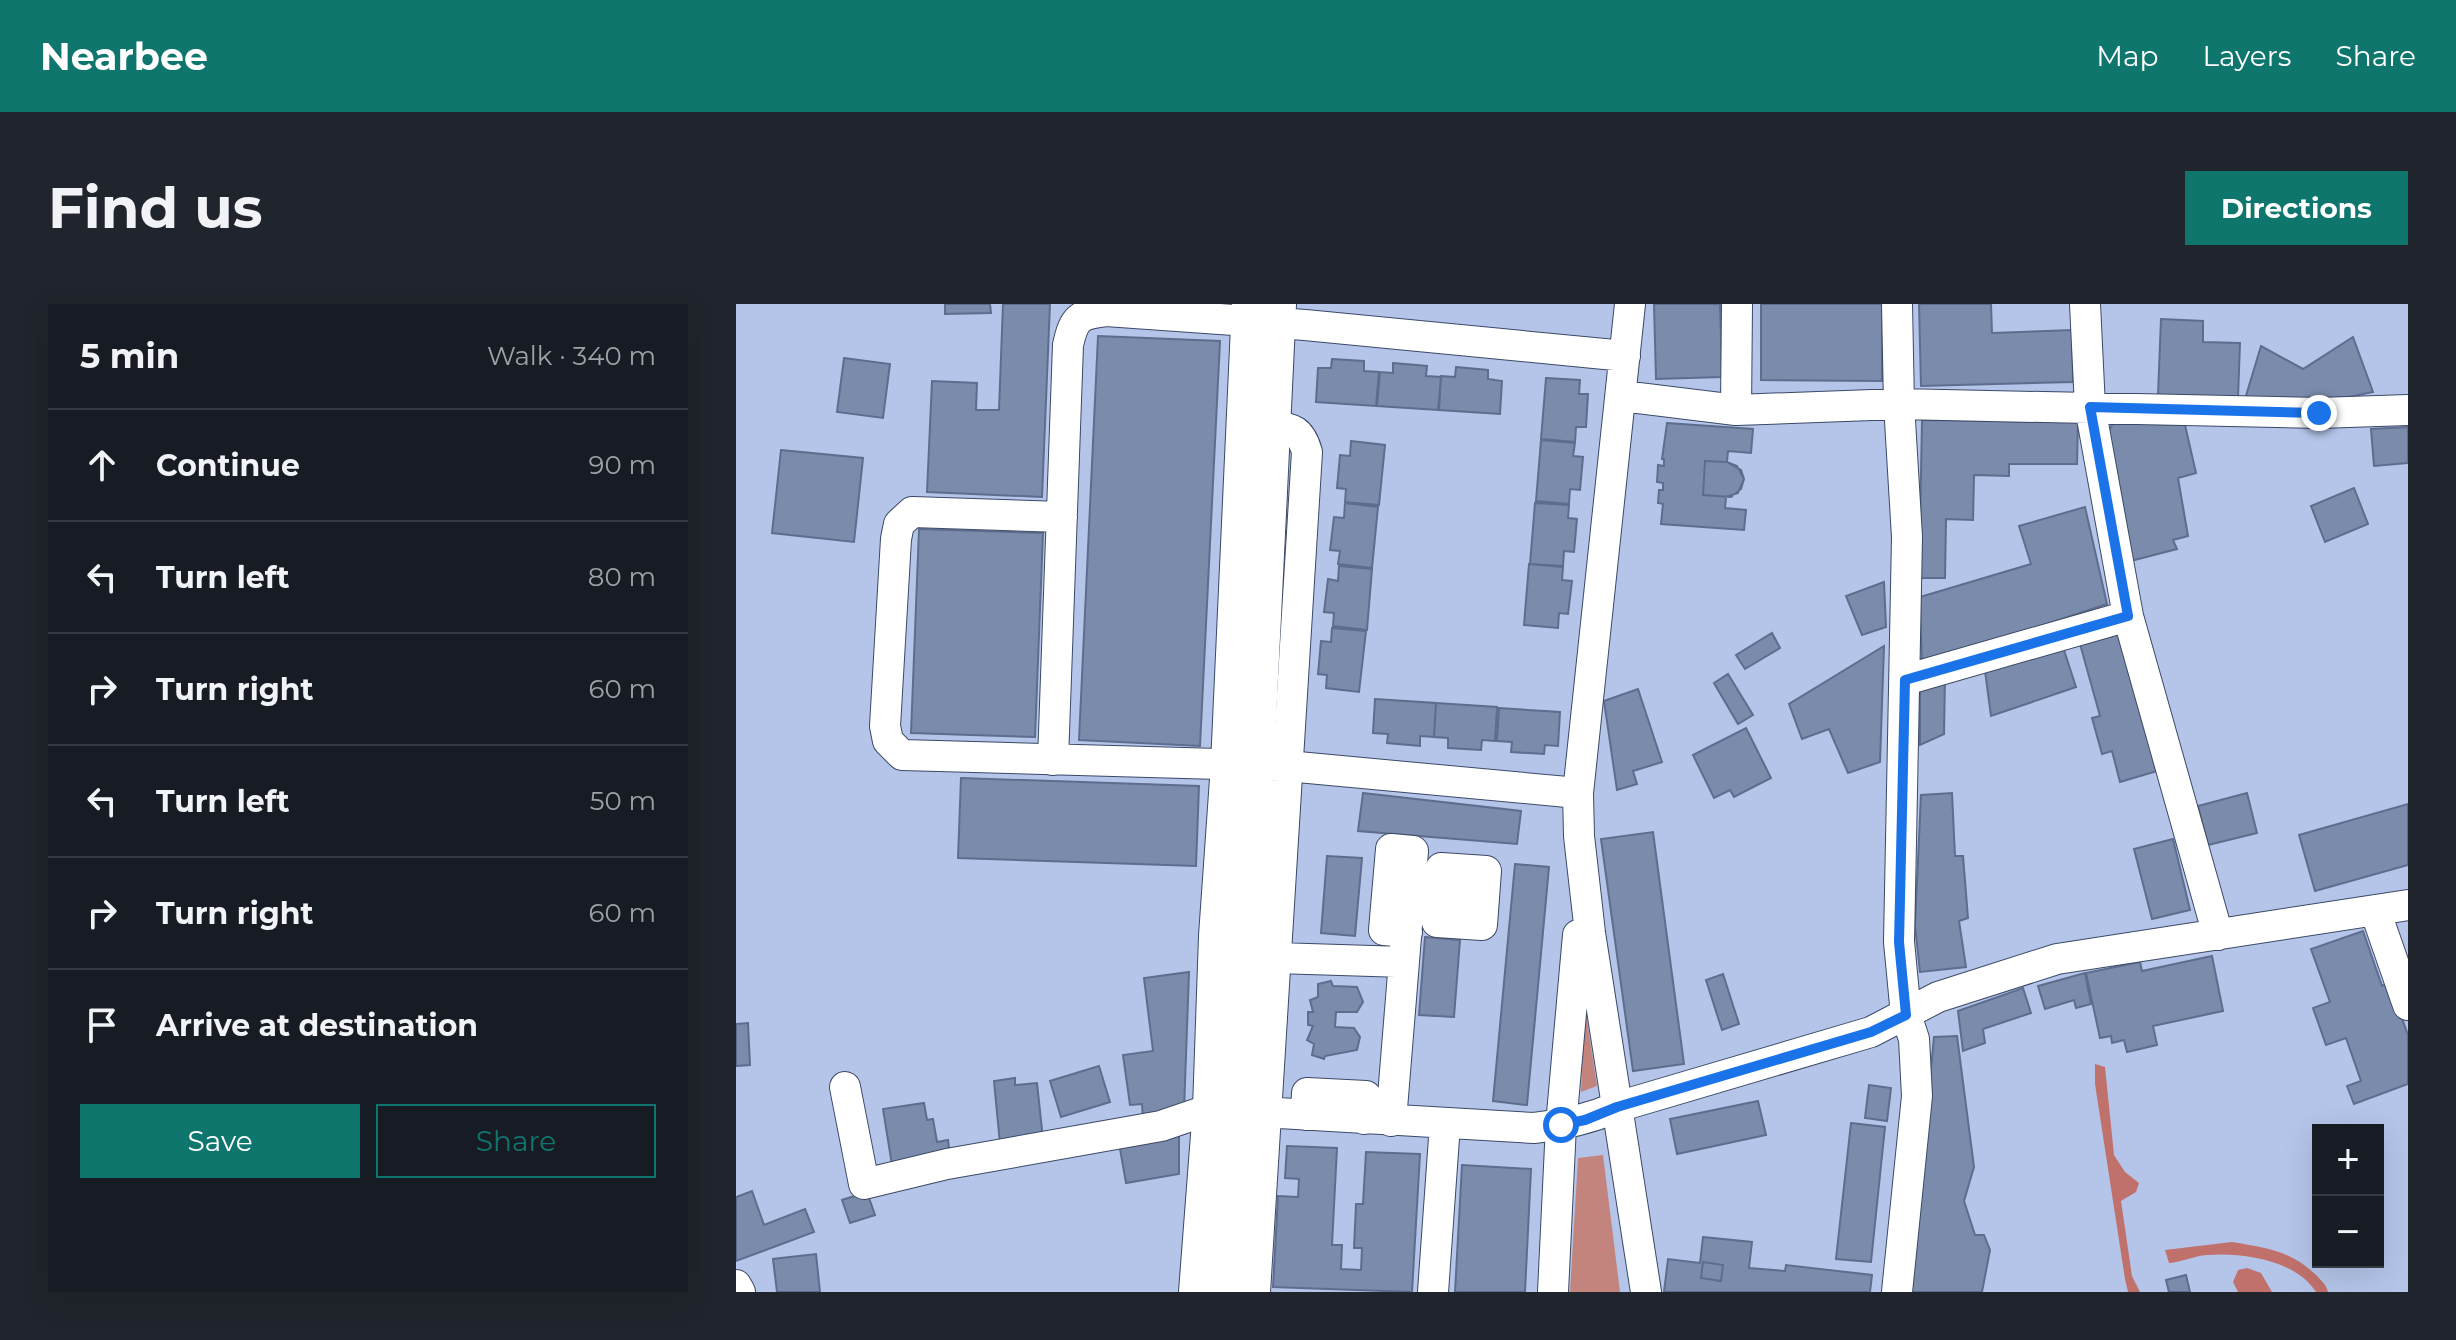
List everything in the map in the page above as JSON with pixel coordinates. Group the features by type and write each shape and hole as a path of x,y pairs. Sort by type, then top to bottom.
{"street":[{"path":"1630,304 1578,793 1590,933 1646,1292"},
{"path":"1736,410 1737,304"},
{"path":"1897,304 1907,537 1899,942 1906,1015 1914,1039 1917,1096 1897,1292"},
{"path":"2085,304 2090,407 2128,616 2218,935"},
{"path":"1053,760 1068,345 1072,324 1086,313 1134,309 1263,313 1625,356"},
{"path":"1255,1292 1217,936 1258,765 1272,427 1263,313"},
{"path":"1197,1292 1276,958 1258,765 1263,313"},
{"path":"1622,396 1736,410 1899,404 2319,413 2408,410"},
{"path":"1062,517 912,512 899,524 885,726 888,741 902,755 1258,765 1578,793"},
{"path":"1905,680 2128,616"},
{"path":"1395,931 1368,929 1373,867 1412,881 1441,868 1486,871 1484,898"},
{"path":"1553,1292 1561,1125 1584,873"},
{"path":"1378,1120 1404,962 1395,931 1412,881"},
{"path":"845,1087 864,1184 947,1164 1238,1111 1534,1128 1561,1125 1871,1032 1938,997 2057,959 2408,905"},
{"path":"2375,910 2408,1005"},
{"path":"1276,958 1404,962"},
{"path":"1223,1292 1238,1111"},
{"path":"1433,1292 1445,1124"},
{"path":"736,1285 740,1292"}],"shaded area":[{"path":"1585,1007 1597,1086 1581,1092"},
{"path":"2095,1064 2105,1067 2114,1155 2125,1172 2139,1183 2136,1192 2121,1201 2132,1276 2140,1292 2128,1292 2125,1279 2095,1084"},
{"path":"1603,1155 1620,1292 1570,1292 1578,1158"},
{"path":"2232,1242 2268,1249 2299,1261 2318,1277 2328,1292 2316,1292 2295,1272 2267,1260 2221,1254 2169,1263 2165,1250"},
{"path":"2247,1268 2261,1273 2272,1292 2238,1292 2233,1282 2238,1270"}],"building":[{"path":"945,304 990,304 991,313 945,314"},
{"path":"1003,304 1050,304 1042,497 927,492 932,381 977,383 976,410 999,410"},
{"path":"1654,304 1720,304 1722,377 1656,379"},
{"path":"1761,304 1882,304 1882,381 1761,380"},
{"path":"1919,304 1991,304 1992,333 2072,330 2073,382 1921,386"},
{"path":"2161,319 2203,321 2203,342 2240,343 2238,398 2158,395"},
{"path":"1098,336 1220,341 1200,746 1079,740"},
{"path":"2353,337 2373,392 2325,402 2245,399 2261,346 2303,369"},
{"path":"844,358 890,364 883,418 837,412"},
{"path":"1332,359 1364,361 1364,371 1379,372 1376,406 1316,402 1318,368 1331,368"},
{"path":"1393,363 1427,366 1426,376 1441,377 1438,410 1377,406 1380,372 1393,373"},
{"path":"1456,367 1488,370 1488,379 1502,381 1500,414 1439,410 1441,376 1455,377"},
{"path":"1546,378 1580,380 1579,394 1588,394 1586,427 1576,427 1575,442 1541,439"},
{"path":"1922,420 2078,422 2077,464 2009,464 2009,476 1974,475 1973,520 1946,519 1945,578 1919,578"},
{"path":"1667,423 1753,429 1751,453 1728,451 1727,462 1741,470 1744,479 1738,493 1726,497 1725,508 1746,510 1744,530 1661,524 1663,504 1658,503 1663,483 1657,482 1658,465 1664,466 1662,459"},
{"path":"2113,423 2185,425 2196,473 2178,478 2188,536 2173,540 2177,549 2127,562 2106,436"},
{"path":"2408,427 2408,463 2374,466 2371,429"},
{"path":"1541,440 1575,443 1573,456 1583,457 1580,490 1570,489 1569,504 1536,501"},
{"path":"1351,441 1385,445 1379,505 1345,502 1346,489 1337,488 1340,455 1350,456"},
{"path":"781,450 863,458 854,542 772,533"},
{"path":"1705,461 1727,462 1737,466 1744,479 1741,489 1731,497 1703,495"},
{"path":"2354,488 2368,524 2325,542 2311,506"},
{"path":"1345,503 1378,507 1372,568 1338,564 1340,551 1330,550 1334,517 1344,518"},
{"path":"1535,503 1569,505 1568,518 1577,519 1574,552 1564,551 1563,566 1530,564"},
{"path":"2085,507 2107,604 1922,665 1920,597 2031,564 2019,526"},
{"path":"919,529 1043,533 1035,737 911,733"},
{"path":"1529,564 1563,567 1562,580 1572,581 1568,614 1559,613 1558,628 1524,625"},
{"path":"1339,566 1372,569 1367,630 1333,626 1334,613 1324,612 1328,579 1338,581"},
{"path":"1884,582 1886,627 1862,635 1846,596"},
{"path":"1332,628 1366,631 1359,692 1326,688 1327,675 1318,674 1321,641 1331,642"},
{"path":"1772,633 1780,648 1745,669 1736,655"},
{"path":"2118,633 2157,771 2120,782 2112,751 2102,754 2092,718 2100,716 2080,644"},
{"path":"2062,644 2076,687 1991,716 1985,671"},
{"path":"1884,646 1880,762 1848,773 1829,729 1802,739 1789,704"},
{"path":"1728,674 1753,715 1738,724 1714,683"},
{"path":"1945,677 1944,734 1920,745 1920,689"},
{"path":"1638,689 1662,762 1633,771 1637,784 1617,790 1604,701"},
{"path":"1375,699 1436,703 1434,737 1420,736 1420,746 1387,743 1388,734 1373,733"},
{"path":"1436,703 1497,707 1495,741 1482,740 1481,750 1448,748 1448,738 1434,737"},
{"path":"1499,708 1560,712 1558,746 1545,745 1544,754 1511,752 1512,742 1497,741"},
{"path":"1746,728 1771,778 1734,797 1730,790 1714,798 1693,755"},
{"path":"961,778 1199,786 1196,866 958,858"},
{"path":"1363,793 1521,811 1517,844 1358,831"},
{"path":"1952,793 1955,856 1963,856 1968,918 1959,921 1966,967 1920,972 1915,926 1921,795"},
{"path":"2247,793 2257,833 2208,845 2198,806"},
{"path":"2408,804 2408,865 2315,891 2299,835"},
{"path":"1653,832 1684,1064 1633,1071 1601,839"},
{"path":"2173,839 2190,910 2152,919 2134,849"},
{"path":"1327,856 1362,858 1355,936 1321,933"},
{"path":"1515,864 1549,867 1527,1105 1493,1101"},
{"path":"2363,931 2382,986 2389,983 2408,1035 2408,1084 2354,1104 2347,1086 2361,1081 2346,1038 2326,1045 2313,1008 2330,1002 2311,949"},
{"path":"1425,937 1460,940 1454,1017 1419,1015"},
{"path":"2212,956 2223,1011 2153,1026 2157,1045 2127,1052 2124,1040 2112,1043 2111,1036 2100,1038 2086,973 2140,962 2142,971"},
{"path":"1189,972 1184,1111 1143,1120 1142,1104 1130,1105 1123,1055 1153,1051 1144,978"},
{"path":"2085,973 2091,1004 2076,1008 2074,1000 2045,1009 2038,986"},
{"path":"1723,974 1739,1024 1722,1030 1706,980"},
{"path":"1331,981 1333,986 1357,987 1363,1002 1357,1012 1336,1012 1335,1027 1354,1028 1360,1037 1357,1050 1325,1056 1324,1059 1312,1055 1314,1044 1307,1040 1313,1026 1308,1025 1308,1012 1313,1012 1310,1000 1318,997 1318,984"},
{"path":"2023,988 2031,1013 1983,1029 1985,1043 1963,1051 1958,1011"},
{"path":"748,1023 750,1065 736,1066 736,1024"},
{"path":"1957,1036 1974,1167 1964,1201 1975,1235 1984,1235 1990,1250 1982,1292 1910,1292 1934,1037"},
{"path":"1099,1066 1110,1102 1061,1117 1050,1081"},
{"path":"1015,1078 1015,1085 1037,1083 1043,1139 1000,1144 994,1081"},
{"path":"1869,1085 1891,1088 1887,1121 1865,1118"},
{"path":"1758,1101 1766,1135 1677,1154 1670,1119"},
{"path":"924,1103 927,1120 933,1119 937,1142 948,1140 950,1156 892,1165 883,1109"},
{"path":"1851,1123 1885,1127 1871,1262 1836,1259"},
{"path":"1179,1133 1179,1174 1126,1183 1119,1143"},
{"path":"1287,1146 1337,1148 1332,1245 1342,1245 1341,1269 1361,1270 1362,1248 1354,1248 1356,1204 1363,1204 1366,1152 1420,1154 1412,1292 1273,1287 1278,1196 1298,1197 1299,1179 1285,1178"},
{"path":"1462,1165 1531,1169 1525,1292 1455,1292"},
{"path":"752,1191 764,1225 805,1209 814,1232 736,1261 736,1197"},
{"path":"867,1192 875,1215 850,1223 842,1200"},
{"path":"1703,1237 1752,1242 1749,1268 1785,1271 1786,1265 1872,1275 1870,1292 1664,1292 1668,1259 1700,1263"},
{"path":"816,1254 820,1292 777,1292 773,1259"},
{"path":"1703,1262 1723,1265 1721,1281 1701,1278"},
{"path":"2186,1275 2190,1292 2169,1292 2166,1280"}],"route":[{"path":"1561,1125 1871,1032 1906,1015 1899,942 1905,680 2128,616 2090,407 2319,413"}]}
